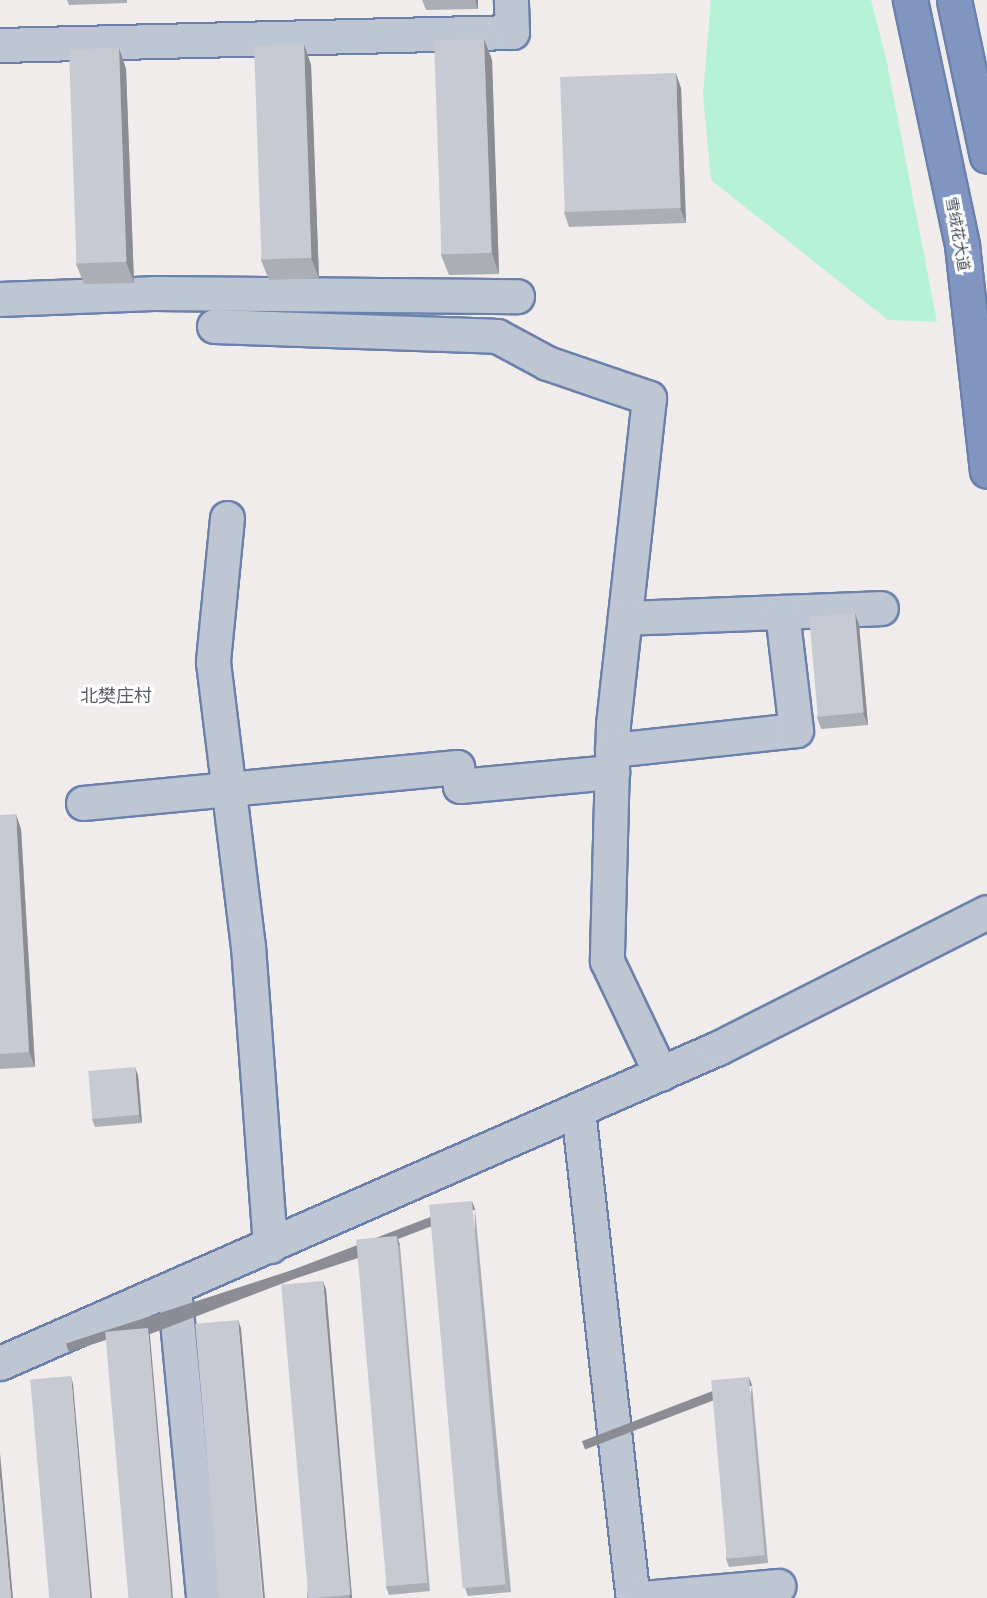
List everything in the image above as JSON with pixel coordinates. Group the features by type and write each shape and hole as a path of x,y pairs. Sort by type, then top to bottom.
{"highway":[{"name":"雪绒花大道","path":"910,0 962,245 987,471"},
{"path":"954,0 987,156"}],"street":[{"path":"0,45 512,32 511,0"},
{"path":"0,299 153,293 517,296"},
{"path":"214,326 497,336 547,363 649,398 612,761 607,961 661,1074"},
{"path":"227,518 213,662 248,946 270,1246"},
{"path":"625,618 881,608"},
{"path":"83,803 457,767 460,786 796,730 782,612"},
{"path":"0,1363 174,1289 661,1074 987,912"},
{"path":"578,1110 633,1598"},
{"path":"174,1289 203,1598"},
{"path":"643,1598 778,1586"}],"green space":[{"path":"711,0 871,0 886,58 937,322 888,320 711,180 703,95"}],"building":[{"path":"484,39 491,253 441,255 434,41"},
{"path":"304,44 311,258 261,260 254,46"},
{"path":"119,48 126,262 76,264 69,50"},
{"path":"676,73 681,208 565,212 560,77"},
{"path":"855,613 864,713 818,717 809,617"},
{"path":"16,814 29,1052 0,1054 0,815"},
{"path":"135,1067 139,1115 92,1119 88,1071"},
{"path":"472,1201 506,1585 463,1588 429,1205"},
{"path":"397,1236 427,1583 386,1586 356,1240"},
{"path":"323,1281 350,1595 309,1598 281,1285"},
{"path":"238,1320 262,1598 219,1598 195,1324"},
{"path":"148,1328 172,1598 128,1598 105,1332"},
{"path":"71,1376 90,1598 49,1598 30,1380"},
{"path":"749,1377 765,1555 727,1559 711,1380"},
{"path":"0,1477 11,1598 0,1598"}],"district":[{"name":"北樊庄村","path":"116,696"}]}
